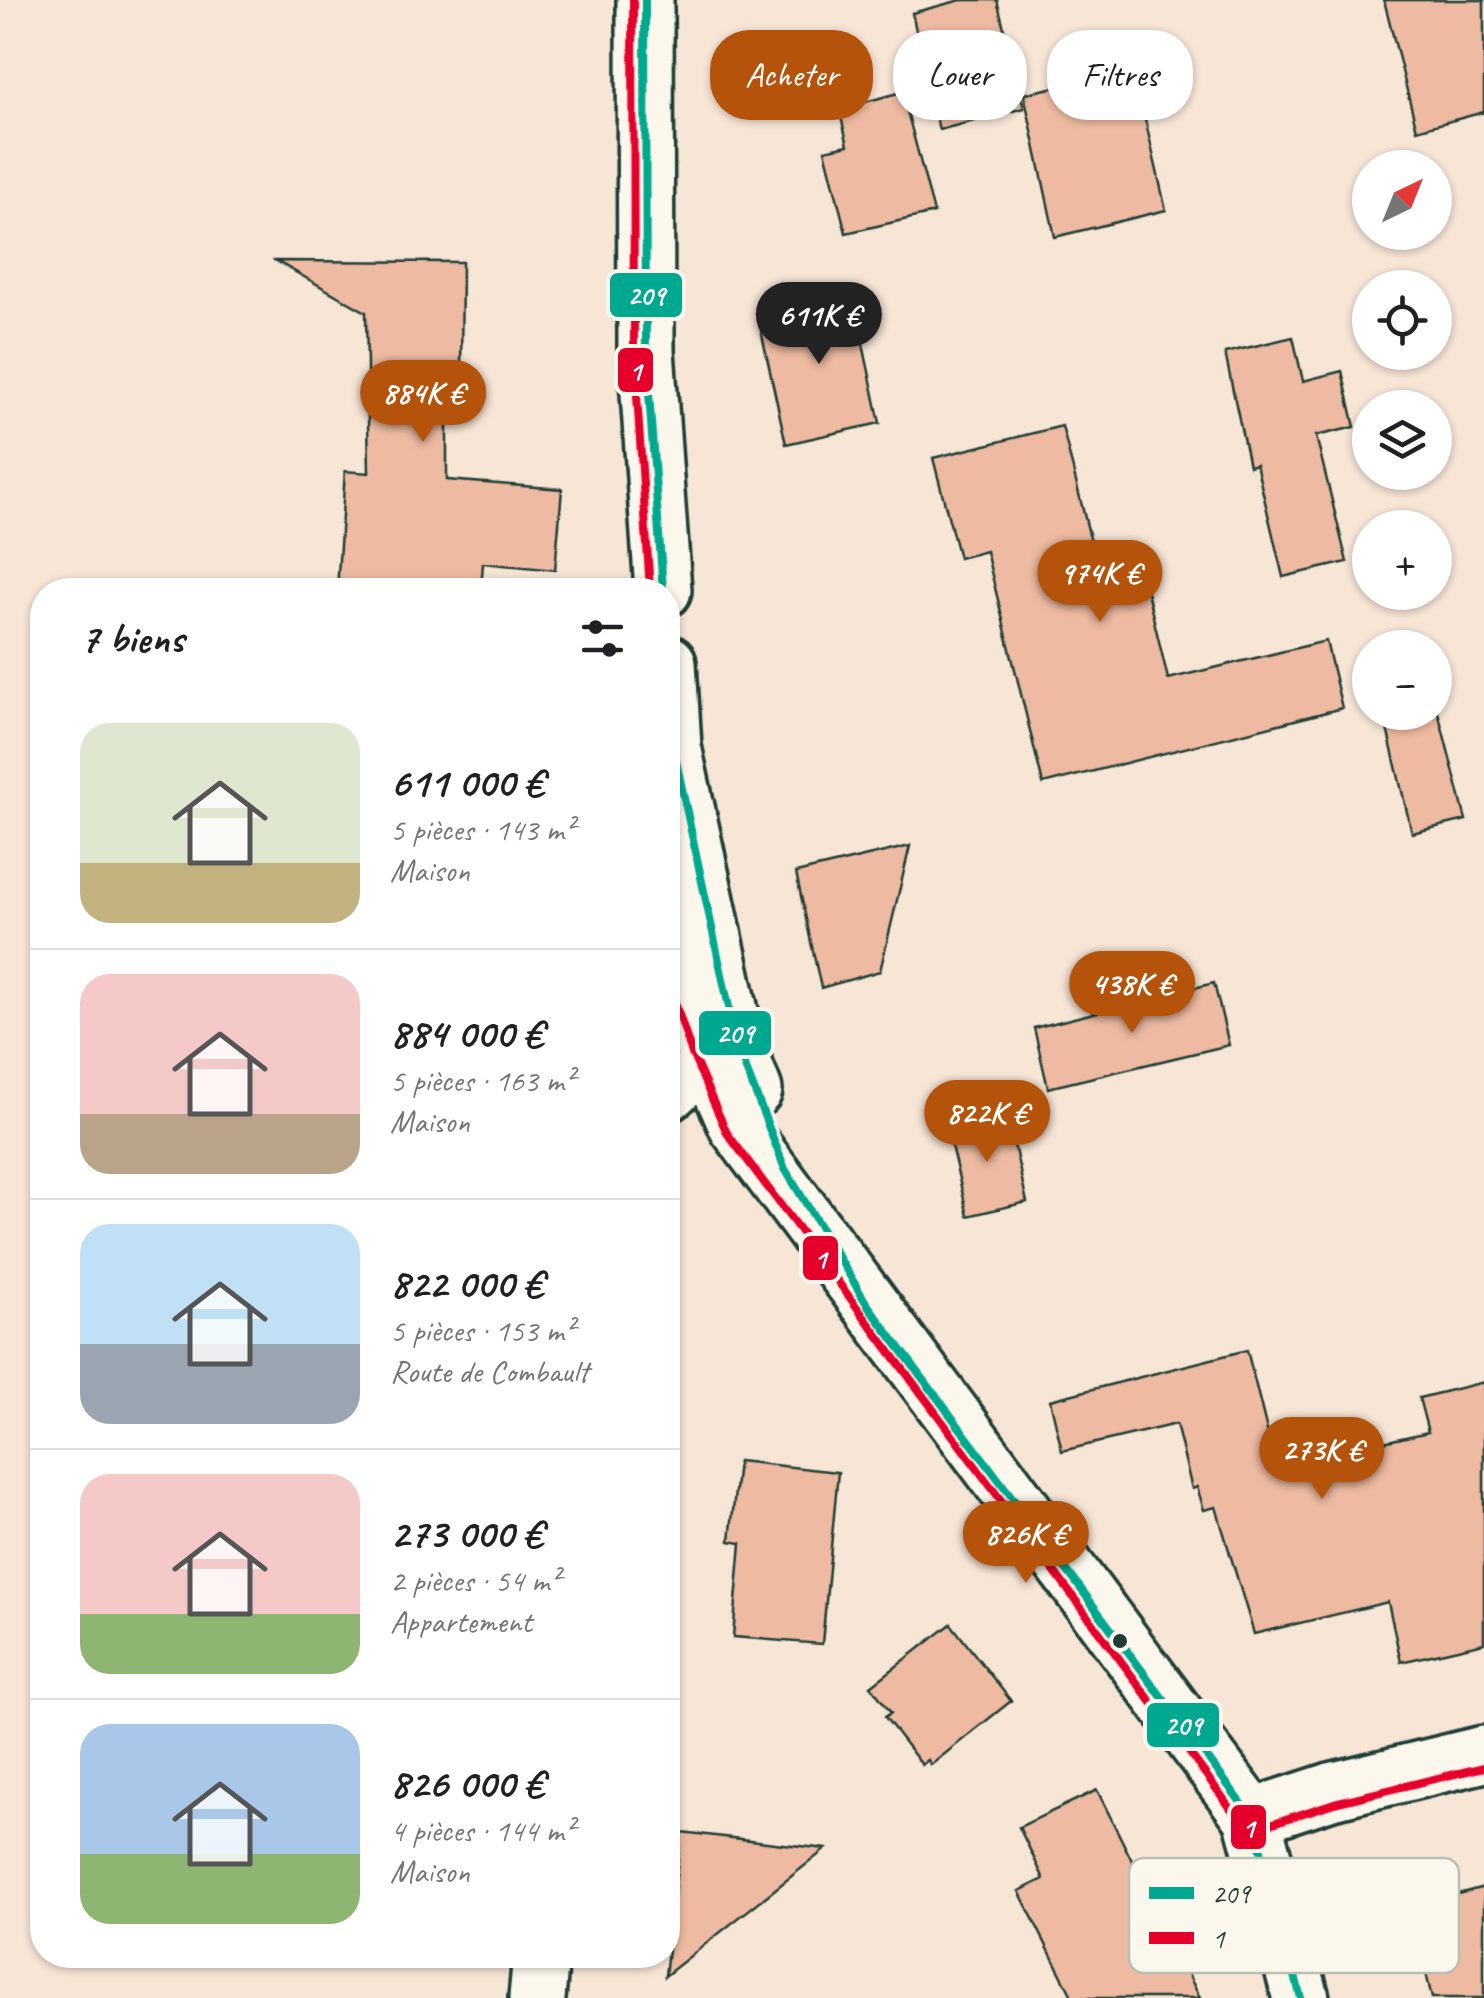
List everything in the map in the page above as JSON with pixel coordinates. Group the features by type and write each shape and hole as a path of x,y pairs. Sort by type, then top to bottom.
{"street":[{"path":"645,0 646,350 662,578"},
{"path":"680,780 738,1049 785,1169 868,1304"},
{"path":"680,982 691,1022 737,1126 1252,1816 1263,1858"},
{"path":"1252,1816 1331,1791 1484,1754"},
{"path":"537,1998 540,1968"},
{"path":"1294,1973 1301,1998"}],"building":[{"path":"961,0 997,0 1004,30 916,30 912,13"},
{"path":"1384,0 1484,0 1484,112 1417,130"},
{"path":"1047,89 1047,120 1145,120 1166,210 1055,237 1027,93"},
{"path":"893,94 893,120 909,120 934,213 846,233 825,150 848,145 842,120 873,120 873,100"},
{"path":"937,120 978,120 939,130"},
{"path":"276,261 462,262 461,374 447,374 447,480 562,489 555,570 483,563 482,578 338,578 345,471 369,473 366,312"},
{"path":"851,288 880,423 786,444 757,312"},
{"path":"1293,337 1303,381 1342,371 1352,428 1316,436 1347,562 1283,577 1256,464 1249,466 1225,353"},
{"path":"1062,426 1094,554 1110,550 1120,589 1145,583 1168,679 1326,641 1342,708 1043,784 986,551 959,558 933,458"},
{"path":"1387,730 1443,730 1466,820 1412,833"},
{"path":"910,846 880,971 821,988 796,873"},
{"path":"1214,983 1229,1045 1048,1088 1034,1028"},
{"path":"1007,1114 1027,1202 968,1216 947,1129"},
{"path":"1247,1350 1276,1466 1428,1432 1419,1398 1484,1382 1484,1643 1401,1662 1388,1602 1254,1634 1216,1507 1204,1510 1197,1487 1192,1489 1176,1424 1062,1451 1050,1400"},
{"path":"738,1461 838,1472 822,1644 733,1637 741,1543 730,1541"},
{"path":"951,1624 1011,1701 931,1765 928,1760 922,1765 885,1717 891,1713 871,1686"},
{"path":"1097,1790 1131,1858 1129,1973 1188,1973 1200,1998 1073,1998 1019,1891 1044,1879 1019,1827"},
{"path":"681,1832 826,1849 680,1964"},
{"path":"1484,1887 1484,1998 1432,1998 1426,1973 1459,1973 1459,1894"}],"transit line":[{"name":"1","path":"633,0 634,351 649,578"},
{"name":"209","path":"645,0 646,351 662,578"},
{"name":"209","path":"680,780 738,1049 785,1169 867,1304 1252,1817 1263,1858"},
{"name":"1","path":"680,1018 727,1133 1244,1826 1255,1829 1334,1803 1484,1767"},
{"name":"209","path":"1294,1973 1301,1998"}]}
